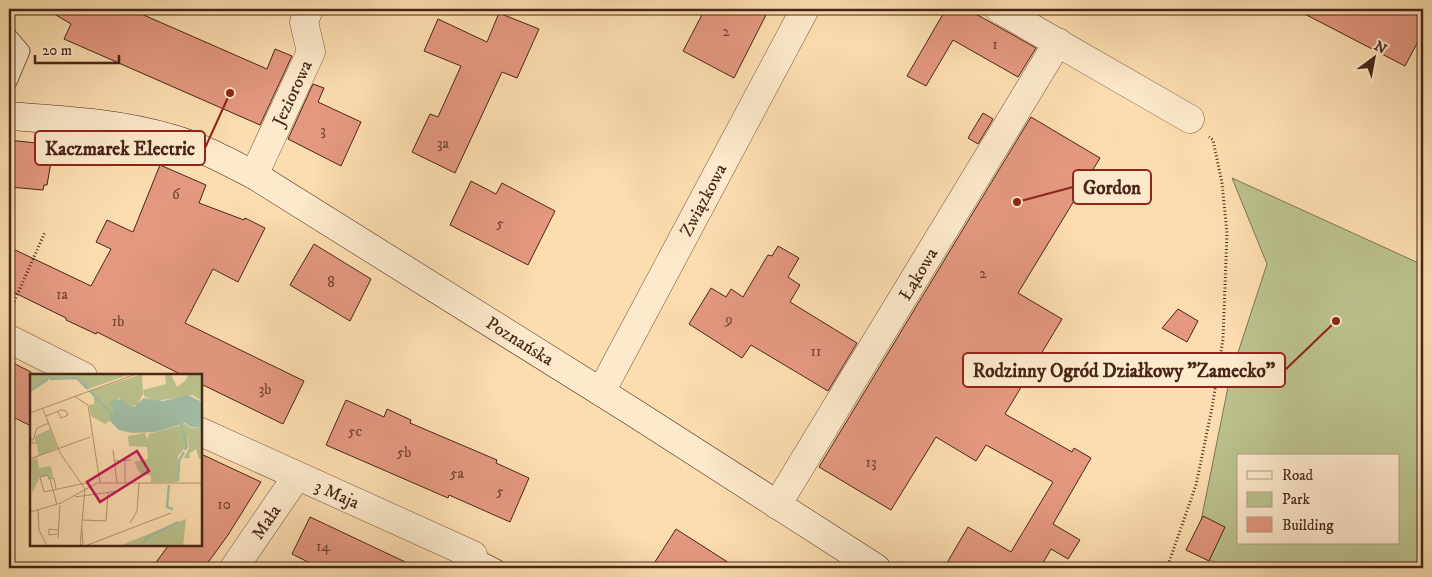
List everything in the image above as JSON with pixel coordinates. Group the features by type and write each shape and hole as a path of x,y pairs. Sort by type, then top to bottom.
{"street":[{"name":"Związkowa","path":"600,392 806,9"},
{"path":"999,9 1190,119"},
{"name":"Jeziorowa","path":"254,175 311,52 307,16"},
{"name":"Łąkowa","path":"777,505 1058,42"},
{"name":"Poznańska","path":"9,116 92,122 154,134 195,147 254,175 876,568"},
{"path":"9,339 79,374"},
{"name":"3 Maja","path":"202,432 473,556"},
{"name":"Mała","path":"234,568 297,476"}],"lane":[{"path":"9,36 22,51 9,82"},
{"path":"473,556 498,568"}],"path":[{"path":"1167,568 1196,485 1212,408 1223,339 1227,233 1222,184 1213,140"},
{"path":"9,314 45,232"}],"green space":[{"path":"1232,178 1423,265 1423,568 1224,568 1195,551 1230,377 1267,264"}],"building":[{"path":"46,9 130,9 267,69 275,49 292,56 260,125 64,39 71,24"},
{"path":"705,9 769,9 734,78 683,51"},
{"path":"946,9 967,9 1036,48 1018,77 953,40 926,86 907,76"},
{"path":"1295,9 1423,9 1423,32 1405,66"},
{"path":"499,13 539,29 517,78 502,72 455,173 412,152 430,114 438,117 461,66 424,51 438,19 487,42"},
{"path":"313,84 324,88 318,102 361,122 341,166 288,139"},
{"path":"983,113 993,119 978,144 968,138"},
{"path":"1031,117 1100,158 1018,293 1062,319 1005,414 1072,452 1074,448 1091,458 1053,524 1080,540 1068,559 1051,549 1040,568 944,568 968,527 1011,552 1053,482 986,445 976,461 936,437 891,510 819,467"},
{"path":"9,140 54,145 47,185 44,185 43,190 9,187"},
{"path":"160,165 206,185 199,203 244,220 245,218 265,228 238,282 213,269 185,323 304,381 283,424 202,384 202,374 180,374 97,332 96,334 66,320 66,318 9,290 9,247 91,286 111,249 96,242 107,220 133,232"},
{"path":"471,181 496,194 502,183 555,211 528,265 450,225"},
{"path":"314,244 371,279 350,321 290,285"},
{"path":"778,246 799,258 788,277 800,285 790,302 857,343 828,391 751,345 742,358 689,324 711,288 726,297 731,289 743,297 768,255 772,256"},
{"path":"1178,309 1198,321 1187,342 1162,328"},
{"path":"9,361 31,372 30,426 9,415"},
{"path":"346,400 384,417 387,409 411,420 410,423 497,460 496,463 529,478 510,522 449,495 448,498 326,445"},
{"path":"202,454 261,482 228,535 204,568 152,568 167,547 202,547"},
{"path":"1203,516 1225,527 1209,561 1186,550"},
{"path":"310,517 418,568 320,568 292,554"},
{"path":"676,529 737,568 651,568"}],"place":[{"name":"Kaczmarek Electric","path":"230,93"},
{"name":"Gordon","path":"1017,202"},
{"name":"Rodzinny Ogród Działkowy \"Zamecko\"","path":"1336,321"}]}
